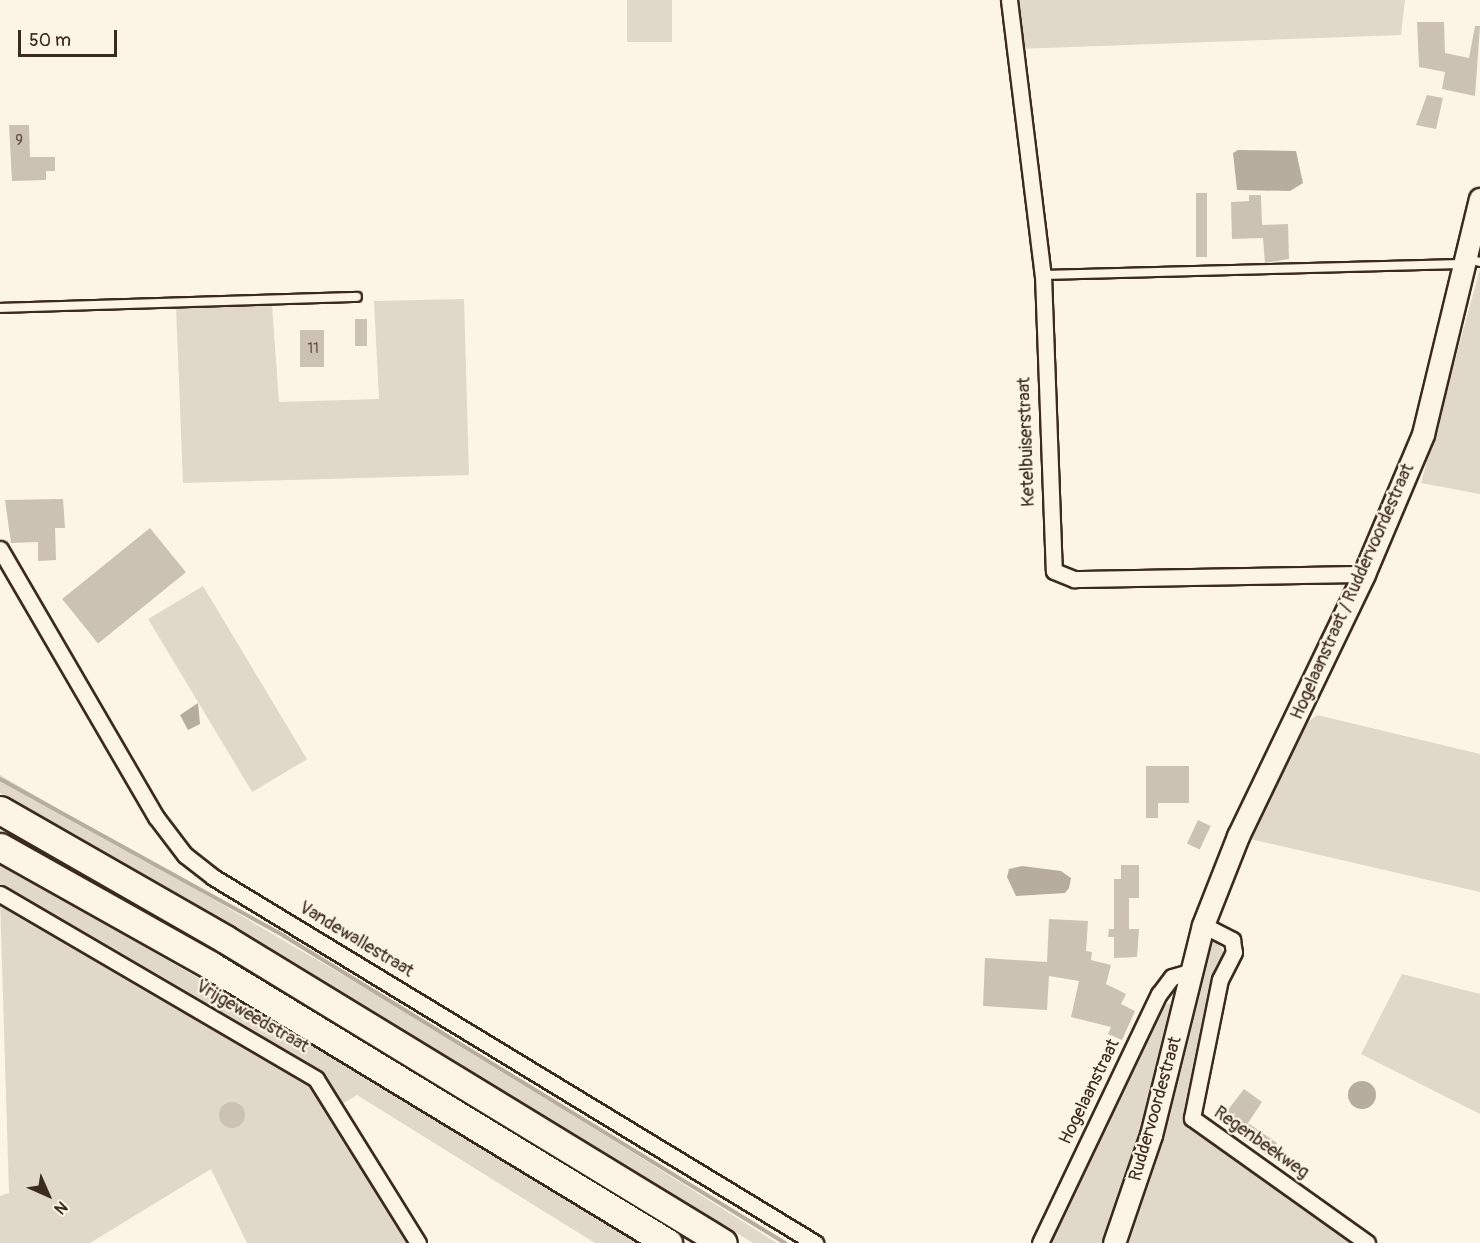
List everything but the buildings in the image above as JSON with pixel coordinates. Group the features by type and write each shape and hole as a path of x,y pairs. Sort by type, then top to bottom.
{"highway":[{"path":"0,810 225,939 723,1243"},
{"path":"0,847 210,965 668,1243"}],"street":[{"name":"Ketelbuiserstraat","path":"1009,0 1043,275 1051,560 1058,575 1074,579 1364,574"},
{"name":"Hogelaanstraat / Ruddervoordestraat","path":"1190,972 1203,925 1238,836 1364,574 1424,434 1472,262 1480,199"},
{"name":"Vandewallestraat","path":"0,549 156,817 185,855 213,877 815,1243"},
{"name":"Vrijgeweedstraat","path":"0,894 316,1079 418,1243"},
{"name":"Regenbeekweg","path":"1203,925 1225,934 1234,952 1220,979 1192,1118 1367,1243"},
{"name":"Hogelaanstraat","path":"1040,1243 1159,994 1172,977 1190,972"},
{"name":"Ruddervoordestraat","path":"1114,1243 1151,1135 1190,972"}],"lane":[{"path":"1043,275 1472,262"},
{"path":"0,308 357,297"}],"shaded area":[{"path":"627,0 672,0 672,42 627,42"},
{"path":"1012,0 1405,0 1401,35 1017,49"},
{"path":"1238,150 1296,151 1303,183 1290,191 1237,190 1233,153"},
{"path":"1480,269 1480,494 1421,483"},
{"path":"464,299 469,475 183,483 176,307 272,305 279,402 379,399 374,301"},
{"path":"203,586 307,759 252,792 148,619"},
{"path":"198,703 200,724 188,730 180,715"},
{"path":"1317,715 1480,754 1480,892 1250,839 1302,727"},
{"path":"0,775 432,1027 777,1243 753,1243 269,947 0,793"},
{"path":"0,863 369,1077 638,1243 595,1243 357,1095 342,1104 317,1072 0,889"},
{"path":"1022,866 1061,871 1071,878 1069,888 1065,893 1016,896 1007,877 1009,869"},
{"path":"0,899 303,1078 320,1093 411,1243 247,1243 211,1169 90,1243 0,1243 0,1196 9,1193"},
{"path":"1213,937 1226,954 1189,1123 1359,1243 1126,1243 1162,1137"},
{"path":"1402,974 1480,994 1480,1114 1361,1054"},
{"path":"1168,1003 1174,1008 1148,1119 1105,1243 1051,1243 1161,1008"},
{"path":"1362,1081 1372,1085 1376,1095 1372,1105 1362,1109 1352,1105 1348,1095 1352,1085"}],"waterway":[{"path":"0,779 284,936 785,1243"}]}
